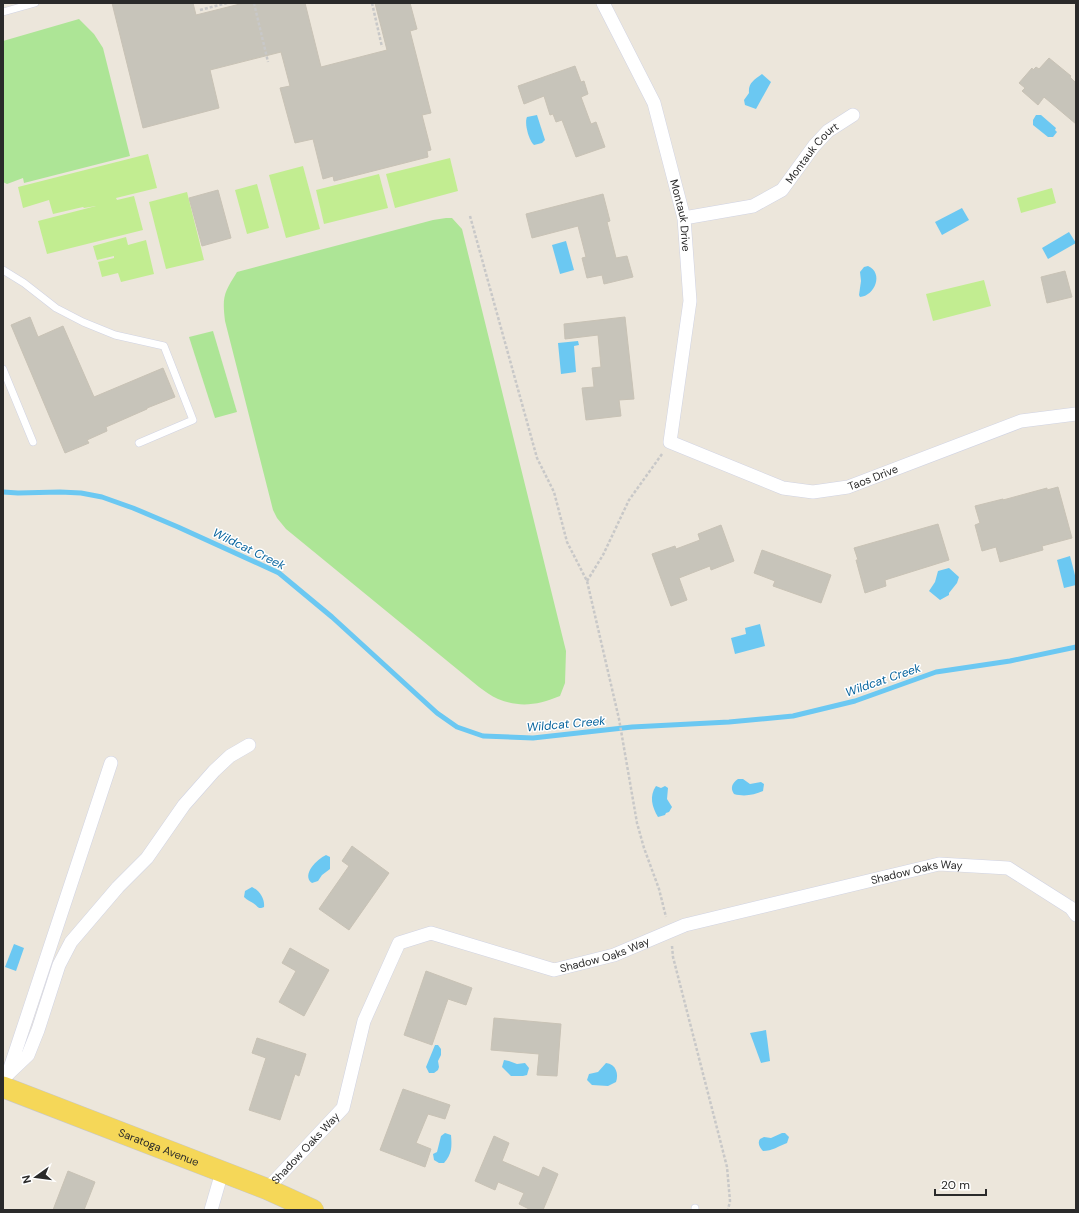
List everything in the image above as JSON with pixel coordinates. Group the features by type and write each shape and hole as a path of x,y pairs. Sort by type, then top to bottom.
{"main road":[{"name":"Saratoga Avenue","path":"5,1083 267,1189 313,1210"}],"street":[{"name":"Montauk Drive","path":"603,3 654,103 684,218 690,301 670,442"},
{"name":"Montauk Court","path":"684,218 753,206 782,190 814,146 828,131 853,115"},
{"name":"Taos Drive","path":"670,442 783,488 813,492 848,487 1021,421 1076,414"},
{"path":"5,1083 28,1056 59,965 71,942 118,887 147,858 184,805 214,770 230,756 249,745"},
{"path":"5,1083 111,763"},
{"name":"Shadow Oaks Way","path":"267,1189 343,1108 364,1021 400,943 431,933 554,970 614,955 685,925 939,864 1008,868 1071,908 1076,915"},
{"path":"211,1210 222,1172"}],"lane":[{"path":"3,12 36,3"},
{"path":"3,270 24,283 56,308 83,322 115,335 164,346 193,420 139,443"},
{"path":"3,369 33,442"}],"path":[{"path":"200,10 227,3"},
{"path":"254,3 268,62"},
{"path":"372,3 382,47"},
{"path":"470,216 537,458 554,492 567,542 587,581 623,737 637,823 644,848 659,889 670,931 673,957 727,1167 730,1201 728,1210"},
{"path":"587,581 603,555 629,500 670,442"}],"green space":[{"path":"79,19 94,34 103,48 130,156 24,183 23,178 7,184 3,182 3,41"},
{"path":"148,154 157,188 116,198 117,200 134,196 143,230 47,254 38,221 96,206 83,207 53,214 49,200 23,208 18,187"},
{"path":"450,158 458,191 395,208 386,174"},
{"path":"303,166 320,229 286,238 269,175"},
{"path":"379,174 388,208 324,224 316,190"},
{"path":"257,184 269,228 247,234 235,190"},
{"path":"1052,188 1056,203 1021,213 1017,198"},
{"path":"187,192 204,260 166,269 149,202"},
{"path":"452,218 462,229 566,651 565,683 560,696 544,702 514,704 498,699 479,687 286,529 277,518 273,510 225,321 225,295 237,272 433,220"},
{"path":"126,237 128,245 146,240 154,274 121,282 118,273 102,277 98,262 114,258 114,256 97,260 93,246"},
{"path":"984,280 991,306 933,321 926,294"},
{"path":"213,331 237,412 215,418 189,337"}],"water":[{"path":"762,74 771,82 756,109 745,105 744,100 749,93 749,87 751,84"},
{"path":"537,115 545,140 542,143 534,145 530,140 526,120 527,117"},
{"path":"1036,115 1041,115 1056,128 1055,130 1057,132 1053,137 1048,137 1033,125 1033,120"},
{"path":"962,208 969,220 942,235 935,222"},
{"path":"1069,232 1076,243 1048,259 1042,248"},
{"path":"566,241 574,270 560,274 552,245"},
{"path":"868,266 873,269 876,274 876,284 870,293 860,297 860,272 864,267"},
{"path":"578,341 579,345 574,346 576,372 561,374 558,343"},
{"path":"1070,556 1076,579 1076,585 1064,588 1057,560"},
{"path":"949,568 959,577 949,595 940,600 929,591 935,582 938,571"},
{"path":"760,624 765,646 735,654 731,638 746,634 745,628"},
{"path":"738,779 743,779 750,784 761,782 764,784 763,791 749,795 734,794 732,786"},
{"path":"656,786 661,788 665,786 668,788 667,799 672,807 665,815 658,817 652,802"},
{"path":"326,855 330,857 330,869 322,875 318,881 312,883 309,880 309,872 318,860"},
{"path":"252,887 264,901 264,907 259,908 244,897 245,891"},
{"path":"14,944 24,948 16,971 5,967"},
{"path":"766,1030 770,1061 761,1063 750,1033"},
{"path":"435,1045 438,1045 441,1049 441,1055 438,1061 439,1067 434,1073 429,1073 426,1067"},
{"path":"504,1060 517,1064 525,1063 529,1068 527,1075 511,1076 502,1067"},
{"path":"606,1063 612,1065 616,1070 616,1082 608,1086 592,1085 587,1080 589,1074 598,1072"},
{"path":"445,1133 451,1135 451,1150 449,1157 444,1163 439,1163 434,1160 433,1154 437,1152 441,1136"},
{"path":"785,1133 789,1137 787,1143 769,1150 762,1150 759,1144 760,1139 764,1137 771,1138"}],"building":[{"path":"112,3 193,3 196,15 244,3 305,3 321,67 387,50 375,3 410,3 417,29 410,31 431,113 422,115 431,150 427,151 428,157 334,181 333,176 323,179 313,139 295,143 280,88 290,86 281,52 210,70 219,108 143,128"},
{"path":"1049,58 1071,76 1070,77 1076,83 1076,124 1044,97 1038,105 1022,91 1025,88 1019,83 1032,68 1033,70 1036,67 1039,69"},
{"path":"575,66 581,82 584,81 588,94 581,97 591,124 596,122 605,147 576,157 562,120 556,122 553,114 550,115 544,96 524,104 518,86"},
{"path":"218,190 231,238 202,246 189,198"},
{"path":"603,194 610,221 607,222 616,258 627,256 633,277 604,284 602,275 587,278 582,258 586,257 578,226 532,238 526,214"},
{"path":"1065,271 1072,297 1047,303 1041,277"},
{"path":"30,317 38,337 63,326 94,397 163,368 175,397 106,427 107,431 87,440 89,443 65,453 11,325"},
{"path":"625,317 634,399 619,400 621,416 586,420 582,388 594,387 592,368 601,367 598,335 565,339 564,324"},
{"path":"1058,487 1072,538 1042,546 1043,550 1000,562 996,547 982,551 975,525 980,523 975,506 1047,488 1047,490"},
{"path":"938,524 949,560 885,580 886,586 865,593 854,548"},
{"path":"721,525 734,561 711,570 710,566 679,578 687,600 671,606 652,554 675,546 676,549 700,540 698,534"},
{"path":"762,550 831,575 821,603 773,586 775,581 754,573"},
{"path":"352,846 389,873 349,930 319,909 349,866 342,861"},
{"path":"290,948 329,970 304,1016 279,1002 296,971 282,963"},
{"path":"426,971 472,988 466,1005 448,999 432,1045 404,1035"},
{"path":"494,1018 561,1024 557,1076 537,1075 539,1054 491,1050"},
{"path":"257,1038 306,1054 299,1076 295,1074 280,1120 249,1110 266,1058 252,1053"},
{"path":"403,1089 450,1105 445,1119 428,1114 416,1143 431,1149 425,1167 380,1150"},
{"path":"494,1136 509,1143 502,1161 539,1177 543,1167 558,1174 543,1210 531,1210 519,1204 524,1193 498,1182 495,1190 475,1181"},
{"path":"68,1171 95,1182 84,1210 53,1210"}],"waterway":[{"name":"Wildcat Creek","path":"3,492 81,493 102,497 178,527 279,573 332,617 437,713 457,727 483,736 533,738 632,727 729,722 793,716 855,701 936,672 1010,661 1076,647"}]}
